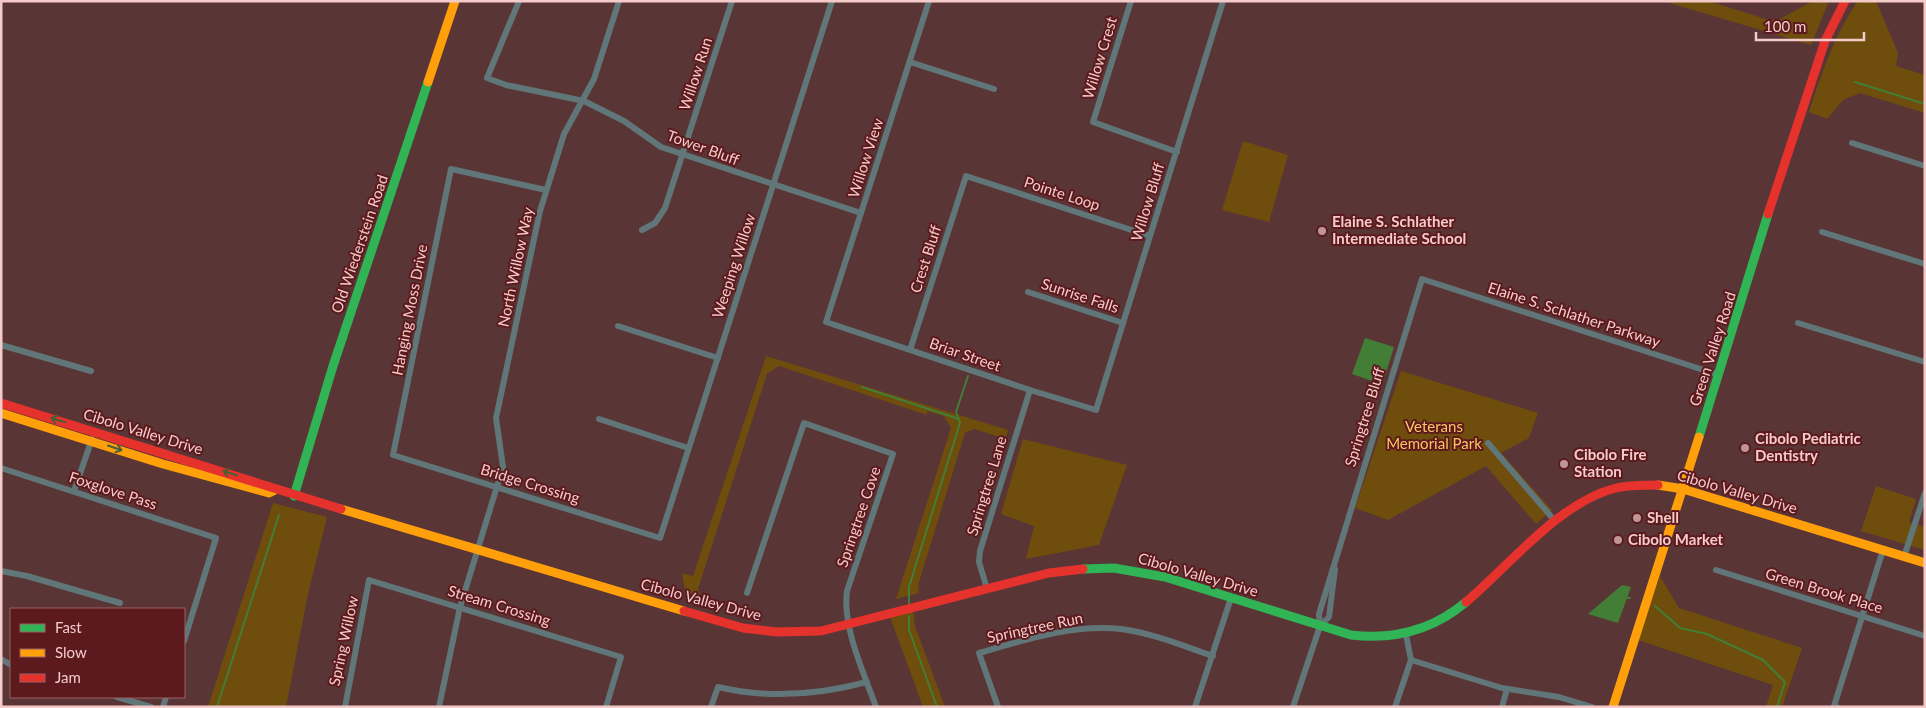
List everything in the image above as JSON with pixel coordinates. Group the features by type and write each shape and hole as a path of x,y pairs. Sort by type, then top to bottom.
{"main road":[{"name":"Old Wiederstein Road","path":"294,496 333,366 454,1"},
{"name":"Green Valley Road","path":"1613,707 1825,41 1845,1"},
{"name":"Cibolo Valley Drive","path":"1,402 93,435"},
{"name":"Cibolo Valley Drive","path":"1,413 93,435 270,486 275,490 294,496 478,548 743,628 776,632 821,631 1049,573 1075,569 1114,568 1165,577 1320,626 1366,638 1406,635 1430,626 1453,613 1555,521 1589,498 1620,486 1661,484 1683,489 1925,563"}],"street":[{"name":"Tower Bluff","path":"519,1 487,78 506,85 584,101 624,121 661,148 861,213"},
{"name":"North Willow Way","path":"439,707 460,606 497,487 503,460 497,436 496,418 546,190 564,134 594,80 619,1"},
{"name":"Willow Run","path":"642,230 655,223 662,216 732,1"},
{"name":"Weeping Willow","path":"660,538 832,1"},
{"name":"Willow View","path":"826,322 929,1"},
{"name":"Willow Crest","path":"1131,1 1093,122 1177,152"},
{"name":"Willow Bluff","path":"1096,410 1222,1"},
{"path":"910,62 994,89"},
{"path":"1852,143 1925,166"},
{"name":"Hanging Moss Drive","path":"393,455 451,169 546,190"},
{"name":"Pointe Loop","path":"966,176 1150,236"},
{"name":"Crest Bluff","path":"910,350 966,176"},
{"path":"1822,232 1925,264"},
{"name":"Elaine S. Schlather Parkway","path":"1422,279 1718,374"},
{"name":"Springtree Bluff","path":"1293,707 1320,626 1329,617 1335,563 1351,505 1422,279"},
{"name":"Sunrise Falls","path":"1028,292 1123,323"},
{"name":"Briar Street","path":"826,322 1096,410"},
{"path":"1798,323 1925,362"},
{"path":"618,326 718,358"},
{"path":"1,345 91,372"},
{"name":"Springtree Lane","path":"987,589 979,562 980,551 1030,390"},
{"path":"600,419 688,448"},
{"name":"Springtree Cove","path":"747,593 804,423 893,454 847,591 845,606 849,625 876,707"},
{"path":"74,491 93,435"},
{"path":"1488,443 1555,521"},
{"name":"Bridge Crossing","path":"393,455 660,538"},
{"name":"Foxglove Pass","path":"1,468 216,538 185,638"},
{"path":"1904,557 1925,493"},
{"path":"1916,520 1925,523"},
{"path":"1835,706 1883,550"},
{"name":"Green Brook Place","path":"1716,570 1925,636"},
{"path":"1,571 27,576 120,603"},
{"name":"Stream Crossing","path":"370,580 460,606 621,657 606,707"},
{"name":"Spring Willow","path":"345,707 370,580"},
{"path":"1195,707 1231,598"},
{"name":"Springtree Run","path":"998,707 978,653 1066,631 1101,628 1131,631 1212,656"},
{"path":"1395,707 1411,660 1406,635"},
{"path":"1411,660 1507,689 1559,697 1592,707"},
{"path":"711,707 718,687 759,694 803,694 839,690 867,682"},
{"path":"1502,707 1507,689"},
{"path":"120,698 151,707"}],"green space":[{"path":"1663,1 1708,1 1769,20 1778,20 1813,1 1829,1 1811,45"},
{"path":"1858,1 1876,1 1898,53 1896,66 1925,75 1925,113 1860,93 1843,100 1827,119 1809,112 1836,40"},
{"path":"1243,141 1288,155 1269,222 1222,210"},
{"path":"766,356 1008,430 1006,439 974,429 965,433 918,585 919,593 896,599 951,428 944,416 927,411 927,415 779,366 767,374 698,589 705,606 687,601 682,573 693,576"},
{"name":"Veterans Memorial Park","path":"1401,371 1538,413 1529,438 1501,453 1552,510 1536,524 1486,466 1388,520 1355,508"},
{"path":"1023,439 1127,465 1099,545 1026,559 1034,526 1001,514"},
{"path":"1876,486 1916,499 1909,522 1925,527 1925,550 1861,531"},
{"path":"273,503 327,517 308,594 286,707 208,707"},
{"path":"1660,576 1679,608 1802,648 1782,707 1766,707 1773,685 1638,640"},
{"path":"913,608 915,626 945,707 923,707 889,614"}],"shaded area":[{"path":"1365,338 1394,347 1383,382 1378,383 1352,374"},
{"path":"1622,585 1631,587 1618,623 1588,614"}],"waterway":[{"path":"1855,82 1925,104"},
{"path":"909,603 909,587 960,423 956,412 968,376"},
{"path":"862,387 959,419"},
{"path":"217,707 279,515"},
{"path":"1625,598 1630,598"},
{"path":"1655,606 1680,628 1707,634 1763,660 1785,682 1777,707"},
{"path":"909,616 909,630 937,707"}],"traffic: fast":[{"path":"294,496 333,366 428,82"},
{"path":"1699,437 1768,214"},
{"path":"1083,569 1114,568 1165,577 1351,635 1382,636 1412,631 1440,620 1466,602"}],"traffic: slow":[{"path":"428,82 455,1"},
{"path":"1,413 163,464 269,493 275,490"},
{"path":"1613,707 1699,437"},
{"path":"1658,485 1683,489 1925,563"},
{"path":"341,509 684,611"}],"traffic: jam":[{"path":"1768,214 1825,41 1845,1"},
{"path":"1,403 341,509"},
{"path":"1466,602 1536,537 1575,507 1595,495 1616,488 1658,485"},
{"path":"684,611 743,628 776,632 821,631 1049,573 1083,569"}],"place":[{"name":"Elaine S. Schlather Intermediate School","path":"1322,231"},
{"name":"Cibolo Pediatric Dentistry","path":"1745,448"},
{"name":"Cibolo Fire Station","path":"1564,464"},
{"name":"Shell","path":"1637,518"},
{"name":"Cibolo Market","path":"1618,540"}]}
